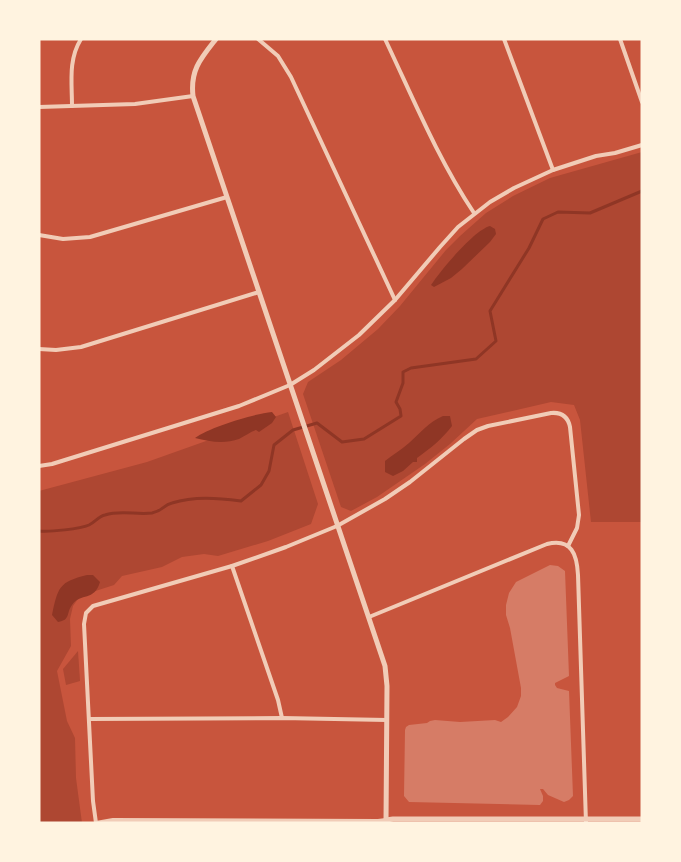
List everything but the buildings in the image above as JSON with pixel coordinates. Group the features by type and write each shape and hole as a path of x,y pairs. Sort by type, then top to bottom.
{"street":[{"path":"72,106 72,61 81,39"},
{"path":"216,39 197,66 193,77 193,96 382,656 387,676 386,822"},
{"path":"258,39 278,56 291,77 395,300"},
{"path":"385,39 450,176 474,213"},
{"path":"504,39 553,170"},
{"path":"620,39 642,102"},
{"path":"39,107 135,104 193,96"},
{"path":"39,466 52,464 239,406 290,386 365,330 395,300 458,227 474,213 514,188 553,170 596,156 642,145"},
{"path":"39,235 63,239 90,237 227,197"},
{"path":"39,349 57,350 81,347 259,292"},
{"path":"568,546 579,519 569,423 565,416 551,412 477,430 410,482 337,526 232,566 93,606 88,610 84,620 96,823 113,820 386,822 393,819 586,821 642,819"},
{"path":"369,617 548,544 557,543 568,546 575,554 578,575 586,821"},
{"path":"232,566 278,700 282,718"},
{"path":"89,719 387,720"}],"shaded area":[{"path":"642,152 642,522 591,522 580,420 574,405 551,402 477,419 425,464 377,497 351,511 341,507 303,394 308,382 341,360 378,329 446,250 486,213 513,196 550,178"},
{"path":"490,226 495,229 496,234 490,242 451,278 434,287 431,285 467,242"},
{"path":"272,412 276,417 272,423 259,432 256,430 239,439 217,442 195,438 232,422"},
{"path":"288,412 318,504 311,524 268,541 218,556 204,554 182,557 162,567 122,576 114,585 80,596 73,606 70,619 71,646 57,671 67,721 75,738 76,778 82,823 39,823 39,491 147,462"},
{"path":"443,416 450,416 452,426 417,458 417,462 413,462 393,476 385,472 385,461"},
{"path":"93,575 100,582 97,588 91,595 76,601 70,608 67,618 58,622 52,615 61,587 71,580"},
{"path":"78,651 80,681 66,685 63,669"}],"waterway":[{"path":"39,531 65,530 85,526 111,514 152,513 169,504 189,499 215,498 241,501 261,485 269,471 274,445 293,430 317,423 342,442 364,439 401,416 396,402 403,383 403,372 411,368 476,359 496,341 490,311 529,248 543,219 558,212 590,213 642,191"}]}
